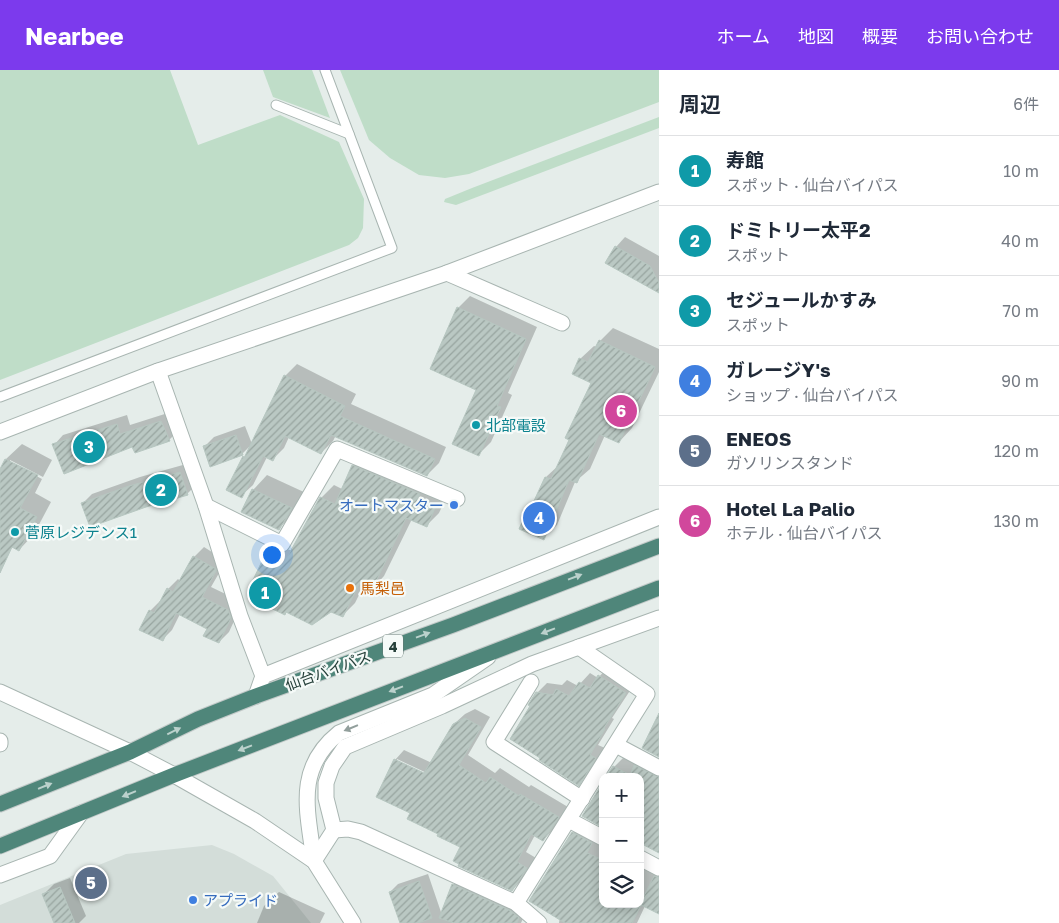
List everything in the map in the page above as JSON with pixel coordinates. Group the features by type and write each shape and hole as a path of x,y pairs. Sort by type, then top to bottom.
{"highway":[{"name":"仙台バイパス","path":"0,804 130,752 198,720 256,696 452,625 659,546"},
{"path":"0,846 174,775 659,588"}],"street":[{"path":"0,432 158,371 447,273 659,192"},
{"path":"447,273 562,323"},
{"path":"158,371 206,506 240,616 263,676 256,696"},
{"path":"206,506 282,544 337,449 457,499"},
{"path":"263,676 659,517"},
{"path":"314,861 334,830 326,798 326,783 332,766 345,747 442,706 532,664 659,618"},
{"path":"516,903 647,694 579,647"},
{"path":"347,921 314,861 307,810 311,772 319,753 327,742 339,733 432,695 502,648"},
{"path":"531,682 494,742 582,799"},
{"path":"0,692 130,752 174,775 254,821 314,861"},
{"path":"616,745 659,768"},
{"path":"0,876 50,856 81,813"},
{"path":"569,820 599,836"},
{"path":"334,830 348,829 362,832 516,903 538,923"},
{"path":"644,860 659,868"}],"lane":[{"path":"0,398 392,248 325,70"},
{"path":"276,105 349,134"}],"shaded area":[{"path":"212,845 234,854 273,876 311,923 0,923 0,905 126,854"}],"green space":[{"path":"0,70 170,70 198,145 280,115 339,142 364,199 363,228 358,238 349,245 0,380"},
{"path":"263,70 312,70 330,118 273,97"},
{"path":"340,70 659,70 659,102 469,174 445,178 419,175 390,158 369,140"},
{"path":"659,117 659,128 456,205 444,202 445,199 472,188"}],"building":[{"path":"615,246 650,266 659,283 659,293 605,263"},
{"path":"457,307 526,339 497,406 501,407 479,456 452,444 476,390 430,369"},
{"path":"599,340 655,367 619,443 599,434 577,483 569,480 544,540 519,529 545,477 551,479 569,440 565,438 591,383 572,374 579,358 588,362"},
{"path":"284,375 345,406 340,416 435,459 427,476 331,435 321,454 285,436 273,461 263,456 242,498 226,490 243,456 244,458"},
{"path":"161,421 170,441 135,453 132,447 64,474 52,444 117,424 120,434"},
{"path":"236,435 243,455 210,467 203,446"},
{"path":"5,459 38,475 20,508 37,517 19,551 12,547 0,573 0,469"},
{"path":"352,465 420,494 417,500 435,508 427,527 406,518 372,590 359,584 343,617 331,612 312,625 286,612 285,615 260,603 253,580 264,557 283,565 320,497 335,504"},
{"path":"180,472 188,495 146,507 90,527 81,503 129,486"},
{"path":"252,489 292,508 279,530 241,512"},
{"path":"193,556 216,569 202,597 228,610 231,618 219,643 203,636 207,629 176,613 163,641 139,630 149,610 154,613 167,588 173,592"},
{"path":"598,675 626,693 590,755 596,758 579,786 510,739 530,706 528,705 536,692 553,695 556,689 569,696 579,682 590,688"},
{"path":"659,713 659,757 642,748"},
{"path":"465,718 481,727 459,765 486,783 490,777 519,796 520,794 559,817 543,841 531,834 517,862 527,868 512,891 458,866 459,864 453,861 460,847 407,819 410,813 376,797 394,759 424,773 453,724"},
{"path":"634,765 659,777 659,853 644,845 644,773 631,773"},
{"path":"613,766 626,773 609,773"},
{"path":"599,788 599,825 582,816"},
{"path":"572,832 592,843 587,853 599,858 599,908 640,908 632,923 565,923 529,901"},
{"path":"654,876 659,877 659,914 644,906 644,896"},
{"path":"419,881 432,918 418,923 400,923 389,892"},
{"path":"452,884 511,911 519,918 517,923 454,923 439,918"},
{"path":"60,887 75,923 54,923 42,894"}],"place":[{"name":"Hotel La Palio","path":"621,411"},
{"name":"北部電設","path":"476,425"},
{"name":"セジュールかすみ","path":"89,447"},
{"name":"ドミトリー太平2","path":"161,490"},
{"name":"オートマスター","path":"454,505"},
{"name":"ガレージY's","path":"539,518"},
{"name":"菅原レジデンス1","path":"15,532"},
{"name":"馬梨邑","path":"350,588"},
{"name":"寿館","path":"265,593"},
{"name":"ENEOS","path":"91,883"},
{"name":"アプライド","path":"193,900"}]}
